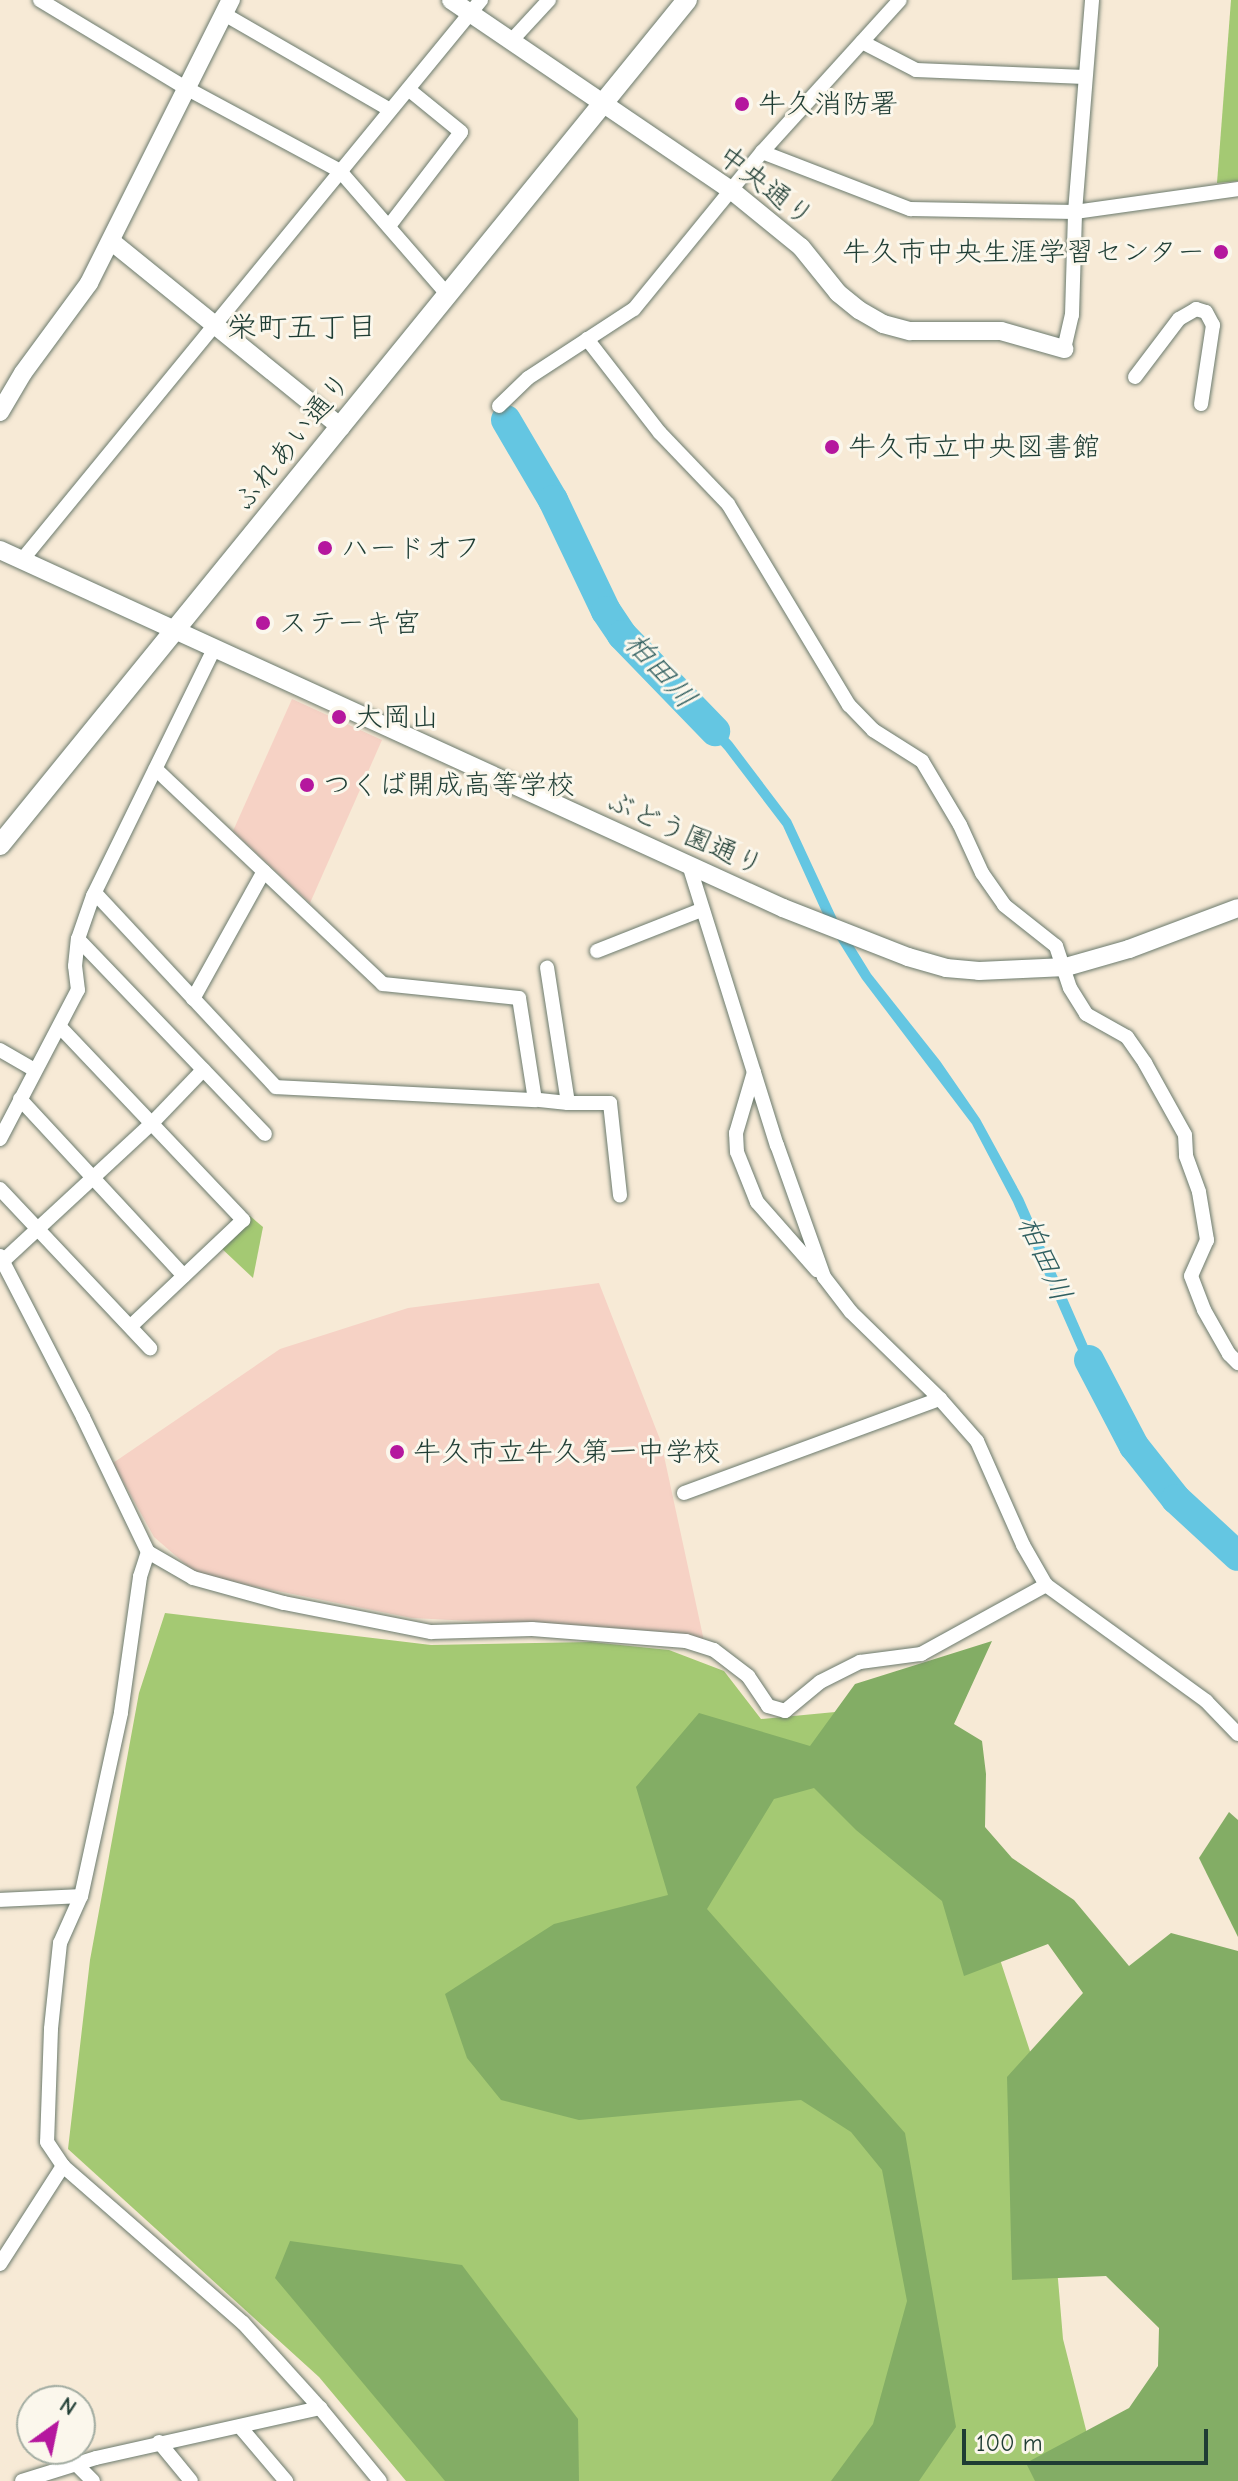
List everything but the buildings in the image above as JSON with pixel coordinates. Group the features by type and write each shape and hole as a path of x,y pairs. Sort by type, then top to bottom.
{"main road":[{"name":"ふれあい通り","path":"0,845 687,0"}],"street":[{"path":"40,0 186,88 340,171 447,294"},
{"name":"中央通り","path":"451,0 475,6 511,41 731,190 801,247 838,293 883,324 936,333 1001,331 1064,349"},
{"path":"511,41 549,0"},
{"path":"499,406 528,378 634,309 762,152 900,0"},
{"path":"1064,349 1072,315 1075,212 1092,0"},
{"path":"22,560 475,6"},
{"path":"0,412 23,373 78,303 227,7 390,110"},
{"path":"862,42 916,70 1085,77"},
{"path":"389,226 461,132 408,89"},
{"path":"762,152 910,209 1075,212 1238,189"},
{"path":"111,241 341,427"},
{"path":"1135,377 1179,319 1196,309 1206,312 1213,325 1201,404"},
{"path":"587,339 660,433 728,504 802,626 818,661 849,705 873,730 922,761 960,825 982,873 1004,905 1056,946 1066,967 1070,988 1086,1014 1127,1037 1185,1135 1186,1156 1199,1192 1207,1240 1191,1276 1204,1310 1229,1354 1238,1363"},
{"name":"ぶどう園通り","path":"0,550 689,865 865,942 934,964 1011,972 1066,967 1129,949 1238,908"},
{"path":"1,1134 34,1070 61,1028 78,990 75,966 78,939 95,893 214,649"},
{"path":"95,893 276,1087 535,1100 519,998 383,984 156,769"},
{"path":"689,865 800,1215 824,1277"},
{"path":"193,999 264,871"},
{"path":"597,951 701,910"},
{"path":"78,939 265,1134"},
{"path":"547,968 568,1103"},
{"path":"61,1028 243,1220 131,1326"},
{"path":"0,1050 34,1070"},
{"path":"203,1070 152,1123 37,1230 2,1258 148,1552 193,1578 284,1603 431,1632 532,1629 686,1641 714,1650 748,1676 768,1706 785,1711 820,1682 860,1662 921,1654 1046,1585"},
{"path":"754,1071 736,1133 737,1152 757,1202 851,1312 940,1399 977,1441 1023,1545 1046,1585 1206,1701 1238,1734"},
{"path":"20,1099 184,1276"},
{"path":"530,1099 610,1103 620,1195"},
{"path":"0,1189 150,1348"},
{"path":"684,1493 940,1399"},
{"path":"148,1552 140,1577 121,1713 81,1896 60,1943 51,2029 47,2142 63,2166 243,2323 320,2408 380,2481"},
{"path":"0,1900 81,1896"},
{"path":"0,2264 63,2166"},
{"path":"96,2459 320,2408"},
{"path":"241,2428 286,2481"},
{"path":"159,2442 191,2481"},
{"path":"22,2481 73,2465"},
{"path":"77,2465 93,2481"}],"shaded area":[{"name":"つくば開成高等学校","path":"292,699 382,740 310,903 233,831"},
{"name":"牛久市立牛久第一中学校","path":"599,1283 661,1442 704,1641 613,1628 412,1618 198,1575 154,1537 113,1463 280,1349 408,1308"}],"green space":[{"path":"1231,0 1238,0 1238,181 1217,183"},
{"path":"250,1216 263,1227 253,1278 219,1246"},
{"path":"165,1613 431,1645 591,1642 669,1650 724,1671 761,1719 877,1708 941,1779 1042,2088 1063,2339 1099,2481 406,2481 319,2377 68,2149 90,1960 139,1693"},
{"path":"992,1641 954,1724 982,1741 986,1774 985,1827 1012,1858 1074,1900 1129,1966 1171,1933 1238,1951 1238,2481 1035,2481 1026,2463 1129,2408 1158,2366 1159,2328 1106,2276 1012,2280 1007,2077 1083,1993 1048,1944 964,1976 942,1901 856,1830 814,1788 774,1799 707,1909 905,2133 956,2427 919,2481 831,2481 873,2424 907,2301 882,2170 851,2132 801,2100 579,2120 501,2100 467,2058 445,1994 554,1924 668,1895 636,1787 699,1713 810,1746 855,1684"},
{"path":"1229,1812 1238,1820 1238,1937 1199,1858"},
{"path":"290,2241 462,2265 578,2419 579,2481 445,2481 275,2278"}],"water":[{"path":"690,697 732,742 791,820 837,919 871,974 940,1061 980,1119 1023,1198 1109,1394 1099,1398 1013,1202 972,1124 862,979 827,923 783,826 725,750 683,703"}],"waterway":[{"name":"柏田川","path":"506,420 553,500 606,611 622,635 715,731"},
{"name":"柏田川","path":"1089,1360 1134,1446 1176,1499 1238,1556"}],"place":[{"name":"牛久消防署","path":"742,104"},
{"name":"牛久市中央生涯学習センター","path":"1221,252"},
{"name":"牛久市立中央図書館","path":"832,447"},
{"name":"ハードオフ","path":"325,548"},
{"name":"ステーキ宮","path":"263,623"},
{"name":"大岡山","path":"339,717"},
{"name":"つくば開成高等学校","path":"307,785"},
{"name":"牛久市立牛久第一中学校","path":"397,1452"}],"district":[{"name":"栄町五丁目","path":"302,328"}]}
